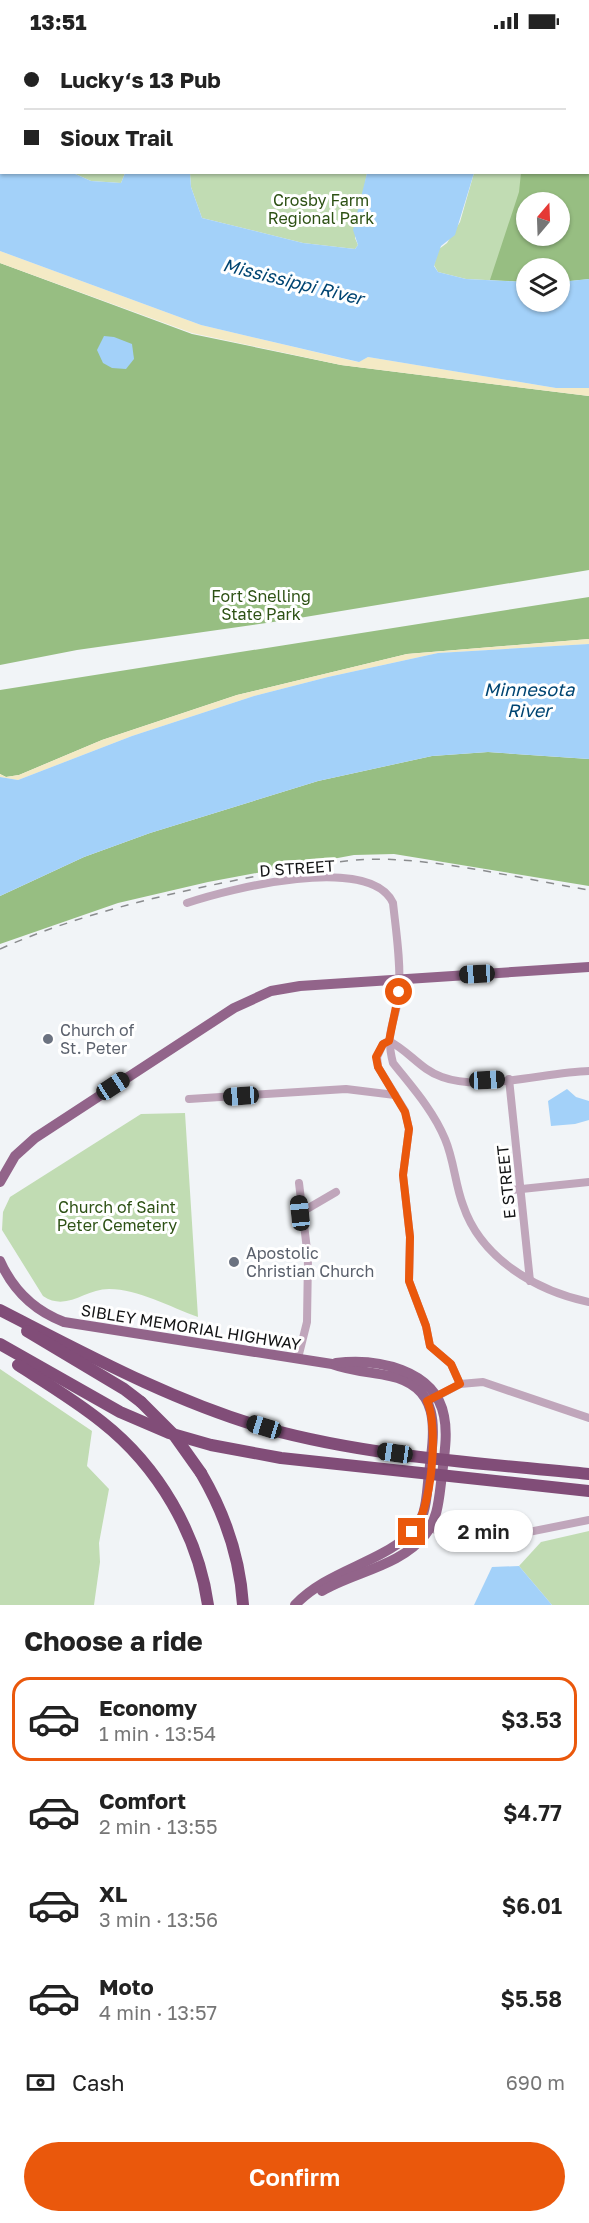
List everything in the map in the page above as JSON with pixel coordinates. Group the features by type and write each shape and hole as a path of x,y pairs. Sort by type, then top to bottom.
{"highway":[{"path":"0,1310 165,1391 222,1414 316,1440 438,1458 589,1474"},
{"path":"0,1316 94,1370 141,1402 174,1435 201,1473 230,1535 240,1576 243,1605"},
{"path":"0,1344 104,1405 186,1438 255,1454 589,1491"},
{"path":"0,1352 102,1421 149,1470 173,1505 188,1535 202,1576 208,1605"}],"main road":[{"path":"0,1182 15,1156 34,1138 244,1002 292,986 589,967"},
{"name":"SIBLEY MEMORIAL HIGHWAY","path":"0,1261 7,1277 25,1298 41,1311 64,1322 332,1364 346,1369 404,1380 432,1399"},
{"path":"304,1605 330,1587 407,1552 425,1524 426,1503 435,1475 446,1424 432,1399"},
{"path":"295,1605 320,1584 405,1538 425,1524"}],"street":[{"name":"D STREET","path":"187,903 234,888 314,878 346,879 380,887 389,894 393,903 399,992 389,1041 378,1050 378,1067 405,1112 409,1129 403,1175 410,1237 409,1281 426,1326 430,1346 451,1364 460,1384"},
{"path":"389,1041 409,1053 423,1068 443,1077 465,1082 589,1071"},
{"path":"389,1041 393,1063 429,1109 446,1140 463,1207 470,1220 497,1255 530,1281 560,1296 589,1302"},
{"name":"E STREET","path":"509,1079 516,1189 530,1281"},
{"path":"189,1099 346,1089 369,1090 395,1095"},
{"path":"516,1189 589,1182"},
{"path":"298,1358 307,1322 308,1258 300,1213 299,1183"},
{"path":"300,1213 336,1192"},
{"path":"432,1399 460,1384 475,1382 490,1384 589,1418"},
{"path":"425,1524 453,1540 476,1544 589,1520"}],"green space":[{"path":"75,174 125,174 121,183 91,181"},
{"name":"Crosby Farm Regional Park","path":"190,174 367,174 355,238 358,245 355,249 303,243 202,218 191,187"},
{"path":"474,174 589,174 589,279 570,281 570,258 516,258 516,282 466,279 438,272 434,265 439,249 447,243 460,222"},
{"path":"521,174 589,174 589,279 570,281 570,258 516,258 516,281 490,280 516,201 516,246 570,246 570,192 519,192"},
{"name":"Fort Snelling State Park","path":"0,263 192,334 341,365 589,396 589,570 287,620 77,650 0,665"},
{"path":"589,597 589,639 407,654 237,695 102,740 19,775 6,777 0,774 0,690"},
{"path":"488,752 589,759 589,886 394,854 354,855 208,882 118,903 0,944 0,896 84,857 150,833 318,781 432,756"},
{"name":"Church of Saint Peter Cemetery","path":"185,1113 198,1317 143,1295 120,1290 100,1290 60,1302 43,1296 2,1230 3,1212 10,1197 141,1114"},
{"path":"0,1369 92,1431 87,1466 109,1489 99,1543 100,1562 94,1605 0,1605"},
{"path":"589,1531 589,1605 552,1605 519,1566 541,1542"}],"sand":[{"path":"0,251 201,325 358,362 368,357 556,388 589,388 589,396 341,365 192,333 0,263"},
{"path":"589,639 589,644 438,653 328,677 254,696 132,736 18,780 0,777 0,774 6,777 19,775 102,740 237,695 407,654"}],"water":[{"name":"Mississippi River","path":"0,174 75,174 91,181 121,183 125,174 190,174 191,187 202,218 303,243 355,249 358,245 353,230 367,174 474,174 455,235 441,246 434,266 438,272 466,279 516,282 516,312 570,312 570,281 589,279 589,388 556,388 368,357 359,362 201,325 0,251"},
{"path":"104,336 132,344 134,359 126,369 112,368 103,363 97,350"},
{"name":"Minnesota River","path":"589,644 589,759 488,752 432,756 318,781 150,833 84,857 0,896 0,777 18,780 132,736 254,696 328,677 438,653"},
{"path":"567,1089 576,1097 589,1101 589,1120 551,1126 548,1101"},
{"path":"519,1566 552,1605 474,1605 492,1567"}],"railway":[{"path":"0,949 62,925 126,905 224,883 347,861 383,859 424,862 589,890"}],"place":[{"name":"Church of St. Peter","path":"48,1039"},
{"name":"Apostolic Christian Church","path":"234,1262"}],"route":[{"path":"399,992 389,1029 389,1041 378,1050 376,1057 378,1067 405,1112 409,1129 403,1175 410,1237 409,1281 426,1326 430,1346 434,1352 451,1364 460,1384 427,1401 433,1417 432,1457 425,1509 418,1526 412,1532"}]}
